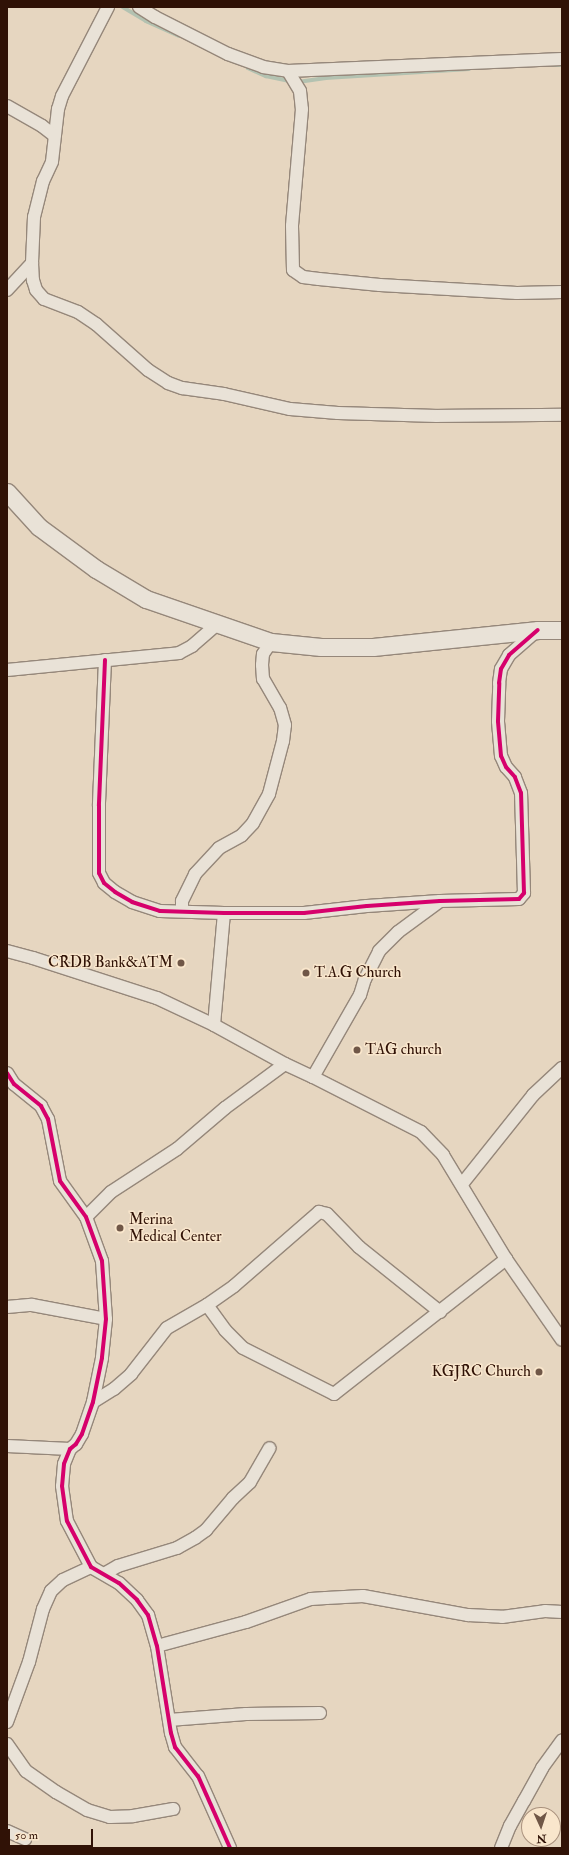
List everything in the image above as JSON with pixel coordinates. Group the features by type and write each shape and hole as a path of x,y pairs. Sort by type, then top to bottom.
{"street":[{"path":"108,7 62,96 58,109 52,162 43,181 34,217 32,263 36,290 44,299 78,312 96,324 148,370 168,383 182,388 224,394 290,409 338,413 437,416 562,415"},
{"path":"139,7 228,54 263,67 288,71 562,59"},
{"path":"288,71 300,91 302,109 292,226 293,270 303,277 380,285 517,293 562,292"},
{"path":"7,106 42,126 55,136"},
{"path":"7,290 32,263"},
{"path":"7,492 39,527 96,569 146,599 216,625 271,642 321,647 373,646 538,630 562,630"},
{"path":"7,670 179,652 192,646 216,625"},
{"path":"105,660 98,806 99,873 104,883 115,892 132,902 160,911 304,914 367,906 440,900 519,899 524,894 521,793 515,777 506,767 501,756 498,720 499,683 501,669 509,655 538,630"},
{"path":"182,911 182,901 196,874 219,848 242,835 253,823 269,794 283,741 285,725 280,708 263,679 263,654 271,642"},
{"path":"313,1077 360,995 365,979 379,951 398,932 440,900"},
{"path":"214,1025 224,913"},
{"path":"7,951 157,998 214,1025 285,1064 421,1132 443,1155 462,1184 506,1259 562,1340"},
{"path":"86,1217 111,1192 177,1149 225,1108 285,1064"},
{"path":"462,1184 533,1095 562,1068"},
{"path":"7,1073 14,1084 41,1106 48,1119 60,1181 86,1217 102,1261 106,1318 102,1358 92,1402 82,1434 70,1449 64,1464 62,1486 63,1504 67,1521 91,1567 119,1583 137,1600 148,1615 157,1646 168,1720 175,1747 198,1776 230,1848"},
{"path":"92,1402 114,1389 131,1374 167,1328 207,1305 262,1263 322,1212 327,1214 359,1247 440,1312"},
{"path":"207,1305 225,1330 243,1348 334,1394 506,1259"},
{"path":"7,1307 32,1305 106,1318"},
{"path":"7,1446 70,1449"},
{"path":"104,1574 118,1566 177,1548 206,1530 233,1498 250,1482 270,1448"},
{"path":"7,1722 29,1662 43,1609 51,1591 63,1580 91,1567"},
{"path":"157,1646 246,1622 311,1600 326,1598 363,1596 468,1616 502,1616 545,1611 562,1612"},
{"path":"168,1720 246,1714 320,1713"},
{"path":"501,1848 510,1826 542,1768 562,1740"},
{"path":"7,1744 26,1771 56,1792 87,1810 110,1817 133,1816 173,1809"},
{"path":"7,1831 24,1839"}],"waterway":[{"path":"123,7 146,21 179,36"},
{"path":"553,65 562,65"},
{"path":"248,68 266,76 290,81"},
{"path":"298,82 326,78 469,69"}],"cycle path":[{"path":"105,660 99,806 99,873 104,883 115,892 132,902 160,911 304,913 367,906 440,901 519,899 524,893 521,793 515,777 506,767 501,756 498,721 499,683 501,669 509,655 538,630"},
{"path":"7,1073 14,1084 41,1106 48,1119 60,1181 86,1217 102,1261 106,1319 102,1358 93,1402 82,1434 76,1444 70,1449 64,1464 62,1486 67,1521 91,1567 119,1583 137,1600 148,1615 157,1646 171,1733 175,1747 198,1776 230,1848"}],"place":[{"name":"CRDB Bank&ATM","path":"181,963"},
{"name":"T.A.G Church","path":"306,973"},
{"name":"TAG church","path":"357,1050"},
{"name":"Merina Medical Center","path":"120,1228"},
{"name":"KGJRC Church","path":"539,1372"}]}
